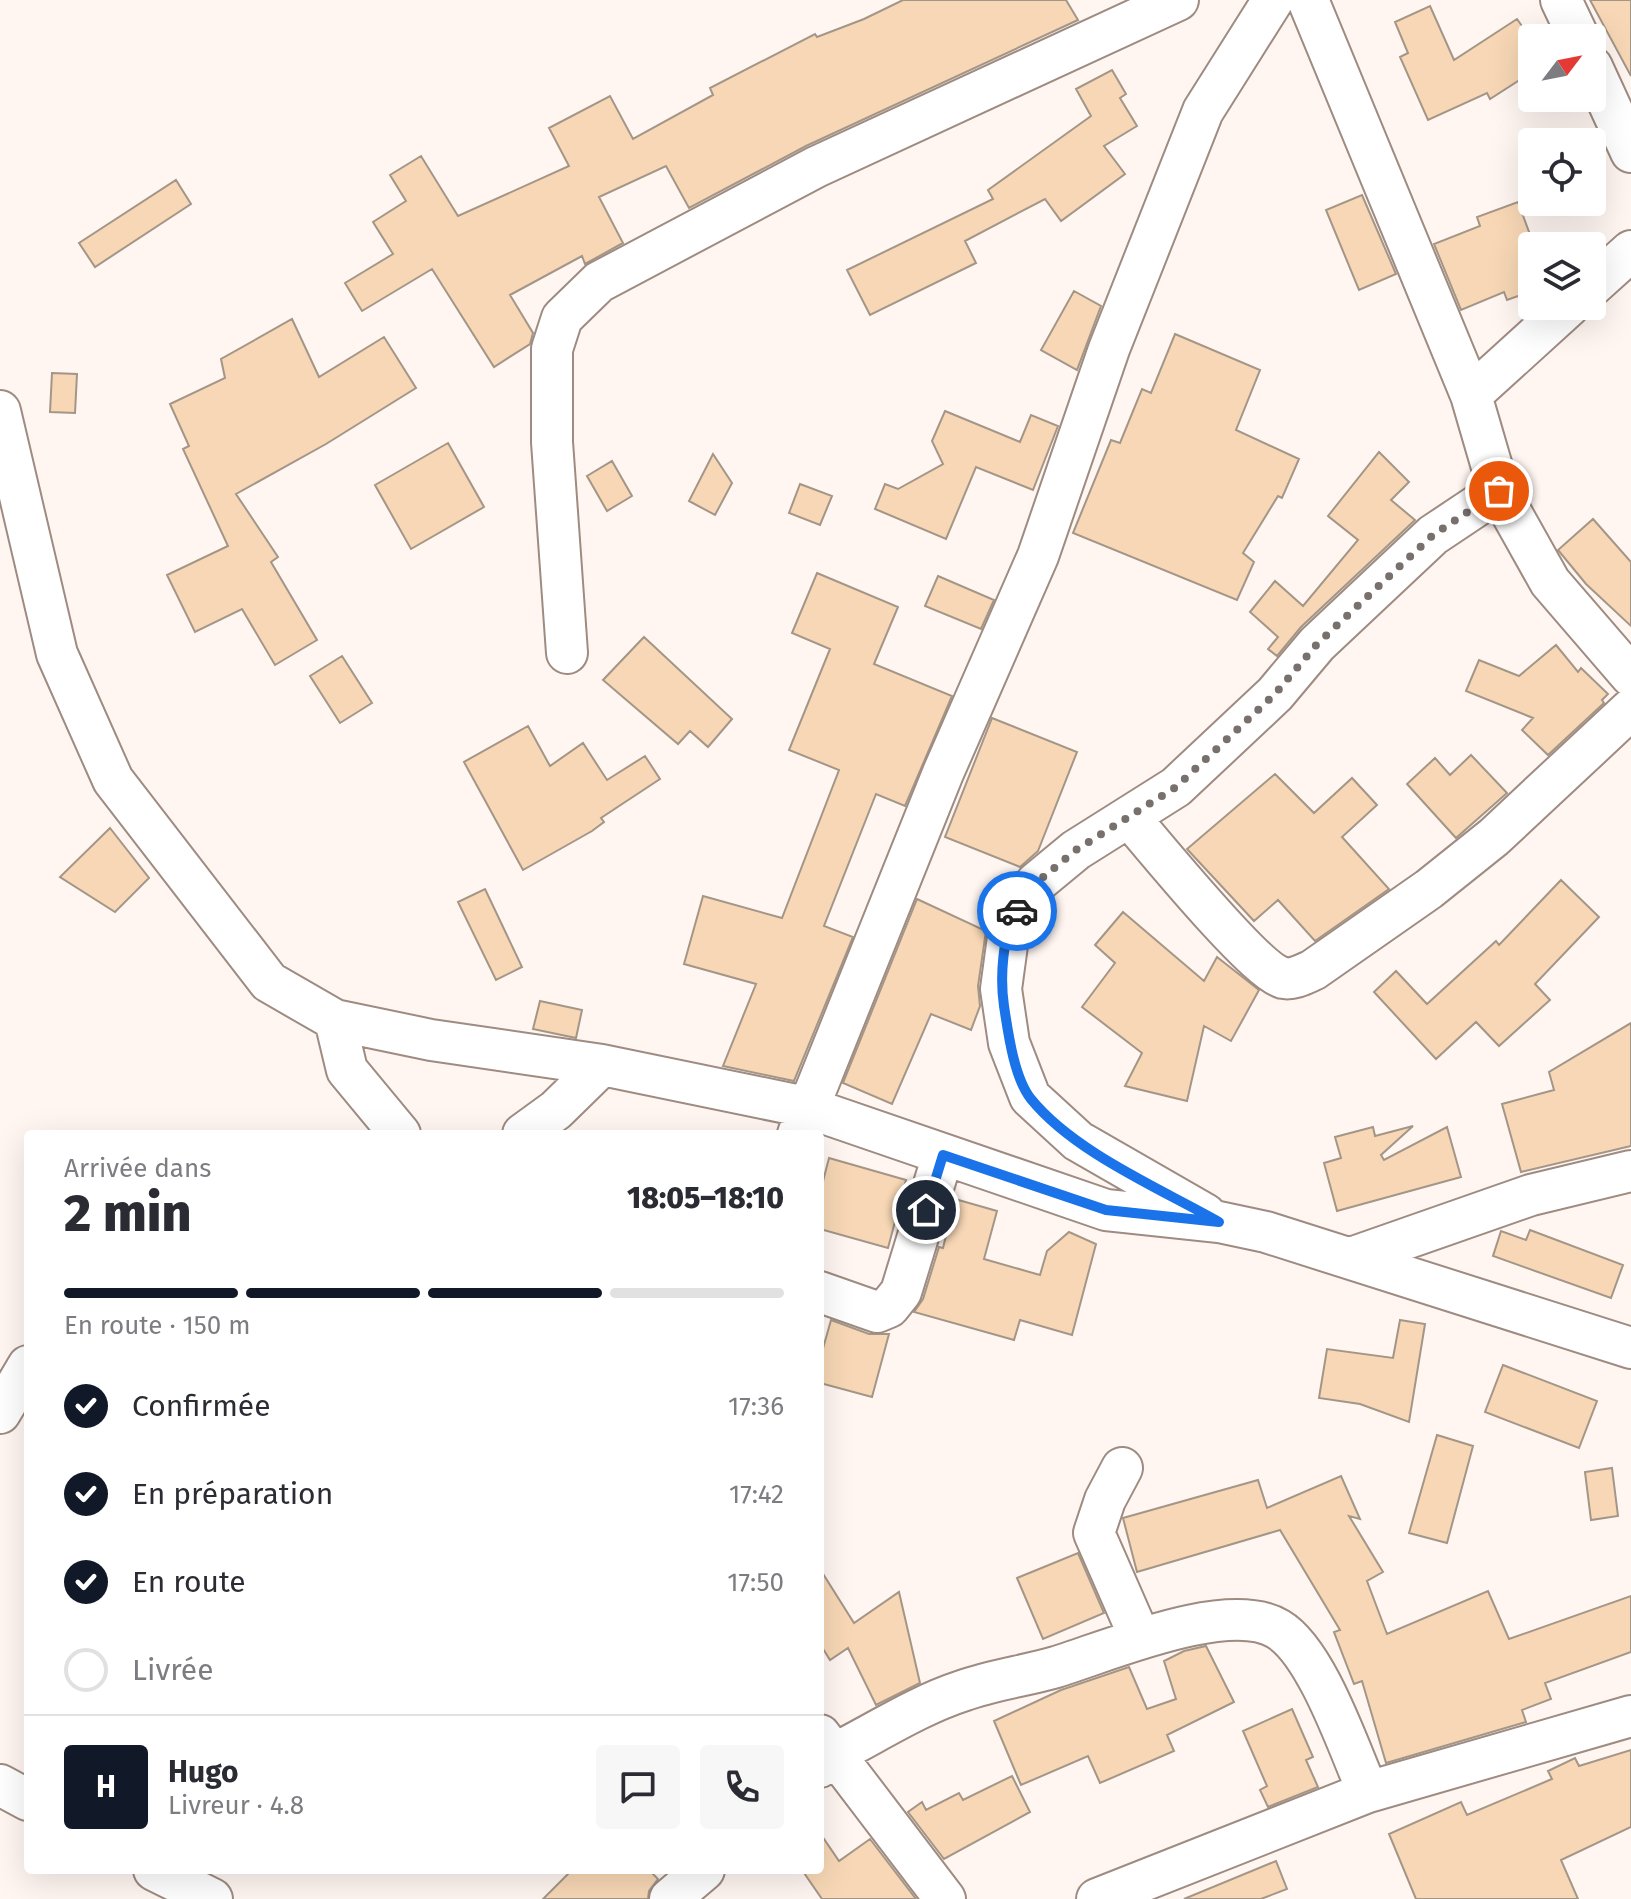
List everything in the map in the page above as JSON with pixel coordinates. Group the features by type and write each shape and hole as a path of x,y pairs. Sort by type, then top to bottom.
{"street":[{"path":"567,653 552,442 552,349 562,318 599,282 816,167 1178,0"},
{"path":"802,1120 943,773 1038,556 1066,466 1109,349 1203,111 1273,0"},
{"path":"1308,0 1471,395 1499,491 1550,582 1631,676"},
{"path":"1561,0 1572,24"},
{"path":"1606,98 1631,152"},
{"path":"1606,273 1631,251"},
{"path":"1471,395 1554,320"},
{"path":"0,411 57,654 113,780 269,982 335,1020 431,1040 602,1065 943,1155 1106,1210 1219,1222 1266,1232 1631,1348"},
{"path":"1219,1222 1078,1141 1030,1097 1009,1043 1001,989 1010,923 1036,883 1076,850 1176,787 1275,694 1317,644 1433,535 1499,491"},
{"path":"1130,818 1197,897 1267,968 1284,978 1296,977 1313,970 1429,889 1494,837 1631,709"},
{"path":"335,1020 347,1070 397,1130"},
{"path":"528,1130 556,1110 602,1065"},
{"path":"824,1293 877,1312 889,1307 901,1292 943,1155"},
{"path":"1351,1258 1531,1195 1631,1171"},
{"path":"0,1413 24,1373"},
{"path":"1122,1468 1105,1500 1094,1533 1140,1638"},
{"path":"945,1899 825,1752 960,1691 1056,1667 1140,1638 1237,1618 1277,1628 1299,1647 1313,1670 1368,1792"},
{"path":"1097,1899 1368,1792 1631,1716"},
{"path":"0,1785 24,1798"},
{"path":"162,1874 212,1899"},
{"path":"670,1899 699,1874"}],"building":[{"path":"903,0 1066,0 1078,20 806,146 689,208 666,166 599,197 623,243 585,264 582,256 510,295 533,333 530,344 494,367 432,269 362,311 345,283 393,254 373,222 406,201 390,175 421,156 458,216 569,166 549,128 610,96 633,139 713,95 710,88 815,34 817,37 864,19"},
{"path":"1590,0 1631,0 1631,76 1606,30 1606,24 1603,24"},
{"path":"1430,6 1454,60 1517,19 1521,24 1518,24 1518,81 1490,99 1487,93 1428,120 1400,57 1408,53 1395,22"},
{"path":"1112,70 1126,94 1120,98 1137,126 1104,146 1125,174 1061,221 1045,199 965,241 976,263 870,315 847,270 993,199 988,190 1091,116 1076,89"},
{"path":"176,180 191,204 95,267 79,243"},
{"path":"1362,195 1396,274 1359,290 1326,210"},
{"path":"1518,202 1518,216 1523,216 1529,232 1518,232 1518,296 1507,300 1504,292 1461,310 1434,244 1480,226 1477,217"},
{"path":"1074,291 1101,306 1077,370 1041,350"},
{"path":"292,319 319,377 384,337 416,388 326,444 236,494 278,557 271,562 317,640 275,665 242,609 195,632 167,575 228,546 183,449 189,446 170,404 225,378 221,359"},
{"path":"1175,334 1260,370 1236,430 1299,459 1282,498 1278,496 1243,553 1254,562 1237,600 1073,533 1111,440 1120,443 1142,389 1151,393"},
{"path":"52,373 77,374 75,413 50,412"},
{"path":"945,411 1020,442 1031,415 1058,426 1033,490 976,467 946,539 875,509 885,484 898,489 943,464 932,441"},
{"path":"448,443 484,507 411,549 375,485"},
{"path":"1379,452 1409,482 1391,500 1415,520 1301,627 1277,656 1268,649 1278,637 1250,612 1275,581 1303,606 1358,540 1328,516"},
{"path":"713,454 732,483 715,515 689,501"},
{"path":"612,461 632,496 607,511 587,476"},
{"path":"800,484 832,496 820,525 789,513"},
{"path":"1593,519 1631,562 1631,626 1586,584 1558,550"},
{"path":"817,573 898,607 874,664 952,696 905,806 876,794 824,926 853,937 794,1081 723,1066 756,984 684,964 703,896 782,918 839,770 789,750 830,649 792,633"},
{"path":"938,576 994,600 981,629 925,606"},
{"path":"644,637 732,719 708,747 690,731 678,744 603,680"},
{"path":"1556,645 1578,672 1581,668 1608,694 1602,700 1604,703 1548,755 1522,730 1533,718 1466,691 1479,660 1519,676"},
{"path":"342,656 372,703 340,723 310,676"},
{"path":"992,718 1077,752 1038,851 1020,867 945,837"},
{"path":"528,726 550,766 583,743 607,780 645,756 660,779 601,818 604,822 592,831 523,870 464,762"},
{"path":"1471,755 1507,793 1456,838 1407,784 1435,758 1450,775"},
{"path":"1275,774 1314,813 1352,778 1377,805 1342,837 1389,889 1315,941 1278,900 1254,921 1187,849"},
{"path":"110,828 149,878 115,912 60,877"},
{"path":"1561,880 1599,917 1535,984 1550,1000 1499,1046 1476,1022 1436,1059 1374,992 1396,971 1427,1004 1496,941 1499,945"},
{"path":"485,889 522,967 496,980 458,902"},
{"path":"917,899 986,931 978,986 980,1006 971,1030 931,1014 892,1104 843,1083"},
{"path":"1123,912 1204,981 1217,957 1259,990 1231,1041 1204,1026 1187,1101 1125,1086 1142,1053 1082,1007 1115,963 1095,945"},
{"path":"540,1001 582,1010 576,1038 533,1029"},
{"path":"1631,1023 1631,1146 1521,1172 1502,1104 1554,1090 1549,1072"},
{"path":"1413,1126 1381,1155 1384,1160 1447,1127 1461,1177 1337,1211 1324,1163 1341,1158 1335,1137 1373,1127 1375,1136"},
{"path":"829,1158 906,1180 888,1248 824,1230 824,1177"},
{"path":"955,1199 997,1211 984,1259 1040,1275 1047,1251 1069,1232 1096,1244 1072,1335 1020,1320 1014,1340 914,1312 923,1299 939,1247 943,1248"},
{"path":"1530,1230 1623,1265 1611,1298 1493,1256 1501,1231 1526,1240"},
{"path":"831,1320 869,1334 889,1334 872,1397 824,1384 824,1345"},
{"path":"1400,1320 1425,1324 1409,1422 1360,1404 1319,1398 1327,1349 1393,1358"},
{"path":"1503,1365 1597,1401 1579,1448 1485,1412"},
{"path":"1437,1435 1473,1446 1447,1543 1409,1533"},
{"path":"1612,1468 1618,1516 1591,1520 1585,1472"},
{"path":"1341,1476 1360,1519 1349,1516 1383,1572 1367,1581 1387,1634 1488,1591 1509,1639 1631,1596 1631,1652 1545,1683 1551,1699 1522,1710 1526,1722 1386,1763 1362,1681 1354,1684 1334,1632 1340,1630 1280,1530 1137,1572 1123,1518 1258,1480 1267,1508"},
{"path":"1078,1553 1104,1613 1043,1639 1017,1578"},
{"path":"824,1575 854,1623 899,1592 920,1683 876,1705 848,1648 830,1660 824,1650"},
{"path":"1206,1646 1234,1702 1167,1735 1174,1751 1100,1783 1088,1756 1021,1785 994,1721 1061,1690 1129,1667 1147,1709 1176,1699 1164,1661 1184,1651"},
{"path":"1292,1709 1313,1757 1306,1760 1318,1787 1268,1807 1260,1790 1267,1786 1243,1731"},
{"path":"1631,1750 1631,1827 1561,1860 1578,1899 1416,1899 1389,1834 1461,1802 1467,1815 1552,1779 1548,1771 1575,1758 1579,1766"},
{"path":"1012,1776 1030,1812 944,1859 908,1812 922,1802 926,1810 959,1793 963,1800"},
{"path":"824,1839 839,1861 870,1839 916,1899 822,1899 805,1874 824,1874"},
{"path":"1276,1861 1287,1889 1261,1899 1184,1899"},
{"path":"568,1874 653,1874 658,1879 649,1891 648,1899 543,1899"}],"way so far":[{"path":"1017,911 1036,883 1076,850 1176,787 1221,741 1275,694 1317,644 1433,535 1499,491"}],"route":[{"path":"926,1210 943,1155 1106,1210 1219,1222 1078,1141 1030,1097 1009,1043 1001,989 1010,923 1017,911"}]}
